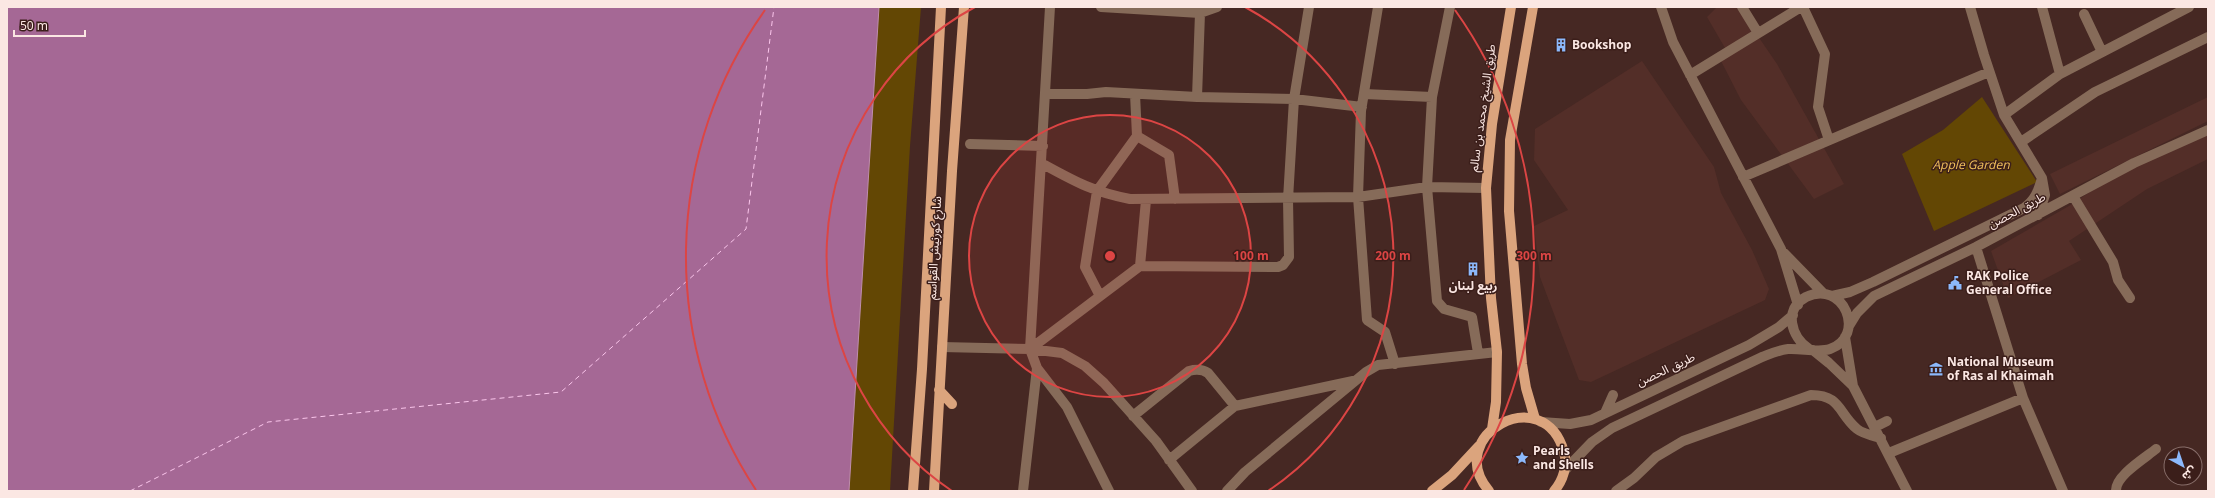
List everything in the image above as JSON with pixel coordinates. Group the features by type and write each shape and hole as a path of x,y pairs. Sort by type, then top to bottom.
{"main road":[{"name":"شارع كورنيش القواسم","path":"913,491 922,369 942,7"},
{"name":"شارع كورنيش القواسم","path":"934,491 939,390 964,7"},
{"name":"طريق الشيخ محمد بن سالم","path":"1492,429 1496,402 1497,352 1491,298 1486,188 1492,124 1511,7"},
{"path":"1533,7 1510,140 1509,211 1522,364 1526,388 1538,420"},
{"path":"939,390 952,404"},
{"path":"1432,491 1452,475 1481,444 1492,429 1512,418 1538,420 1553,430 1562,442 1565,456 1565,470 1554,491"},
{"path":"1481,444 1477,458 1478,471 1489,491"}],"street":[{"path":"1050,7 1030,349 1037,368 1067,407 1109,491"},
{"path":"1101,7 1200,13 1218,7"},
{"path":"1030,349 1140,266 1278,267 1283,265 1290,257 1288,199 1294,99 1309,7"},
{"path":"1378,7 1362,107 1358,197 1367,320 1384,332 1395,364"},
{"path":"1450,7 1432,97 1427,187 1437,301 1444,309 1472,317 1478,353"},
{"path":"1661,7 1673,42 1781,249 1798,305"},
{"path":"1742,7 1758,33"},
{"path":"1690,74 1802,7 1825,54 1818,107 1830,140"},
{"path":"1970,7 1989,72 2004,114 2042,178 2045,195 2038,215"},
{"path":"2042,7 2060,74"},
{"path":"2004,114 2060,74 2189,7"},
{"path":"1197,97 1200,13"},
{"path":"2084,14 2102,52"},
{"path":"2021,142 2095,92 2208,37"},
{"path":"1743,177 1989,72"},
{"path":"1045,94 1087,94 1106,92 1197,97 1294,99 1362,107"},
{"path":"1100,296 1085,268 1097,191 1137,136 1135,94"},
{"path":"1364,94 1432,97"},
{"name":"طريق الحصن","path":"1847,333 1857,313 1874,296 1976,247 2134,163 2208,130"},
{"path":"1137,136 1169,155 1175,199"},
{"path":"970,144 1042,146"},
{"path":"1041,163 1085,187 1130,199 1146,200 1358,197 1427,187 1486,188"},
{"name":"طريق الحصن","path":"1827,295 1850,292 1866,285 2024,208 2032,202 2038,193 2042,178"},
{"path":"2074,196 2113,262 2118,280 2130,298"},
{"path":"1140,266 1146,200"},
{"path":"1976,247 2023,398 2063,491"},
{"path":"1781,249 1802,274 1827,295 1840,301 1846,309 1849,318 1847,333 1853,386"},
{"path":"1827,295 1813,294 1804,298 1798,305 1792,315 1794,335 1800,343 1829,363 1853,386 1889,453 1907,491"},
{"name":"طريق الحصن","path":"1538,420 1570,424 1591,420 1755,342 1779,327 1792,315"},
{"path":"1565,470 1592,442 1612,428 1762,357 1786,349 1831,349 1847,333"},
{"path":"942,347 1030,349 1062,353 1085,366 1104,383 1156,441 1168,460 1192,491"},
{"path":"1227,491 1245,472 1355,380 1378,365 1497,352"},
{"path":"1023,491 1037,368"},
{"path":"1134,416 1189,371 1196,369 1203,370 1208,373 1235,406"},
{"path":"1168,460 1235,406 1355,380"},
{"path":"1605,413 1613,395"},
{"path":"1616,491 1630,481 1656,457 1684,442 1811,396 1827,397 1833,400 1857,429 1881,438"},
{"path":"1889,453 2023,398"},
{"path":"1875,427 1887,421"},
{"path":"2116,491 2116,487 2123,475 2156,449"}],"shaded area":[{"path":"7,7 879,7 849,491 7,491"},
{"path":"1717,7 1738,7 1777,64 1844,184 1814,199 1741,100 1719,57 1725,48 1707,17"},
{"path":"1642,61 1714,167 1721,193 1752,250 1769,289 1765,300 1591,382 1579,380 1540,277 1534,226 1568,210 1534,160 1535,129"},
{"path":"2208,97 2208,121 2060,194 2050,174"},
{"path":"2208,134 2208,159 2147,189 2069,241 2081,260 2008,298 1991,251 2069,206 2112,177"}],"green space":[{"path":"879,7 921,7 910,146 890,491 849,491"},
{"name":"Apple Garden","path":"1982,97 2037,182 1934,231 1902,154 1943,130"}],"ferry route":[{"path":"130,491 268,422 561,392 746,229 774,7"}],"place":[{"name":"Bookshop","path":"1561,45"},
{"name":"ربيع لبنان","path":"1473,269"},
{"name":"RAK Police General Office","path":"1955,283"},
{"name":"National Museum of Ras al Khaimah","path":"1936,369"},
{"name":"Pearls and Shells","path":"1522,458"}]}
